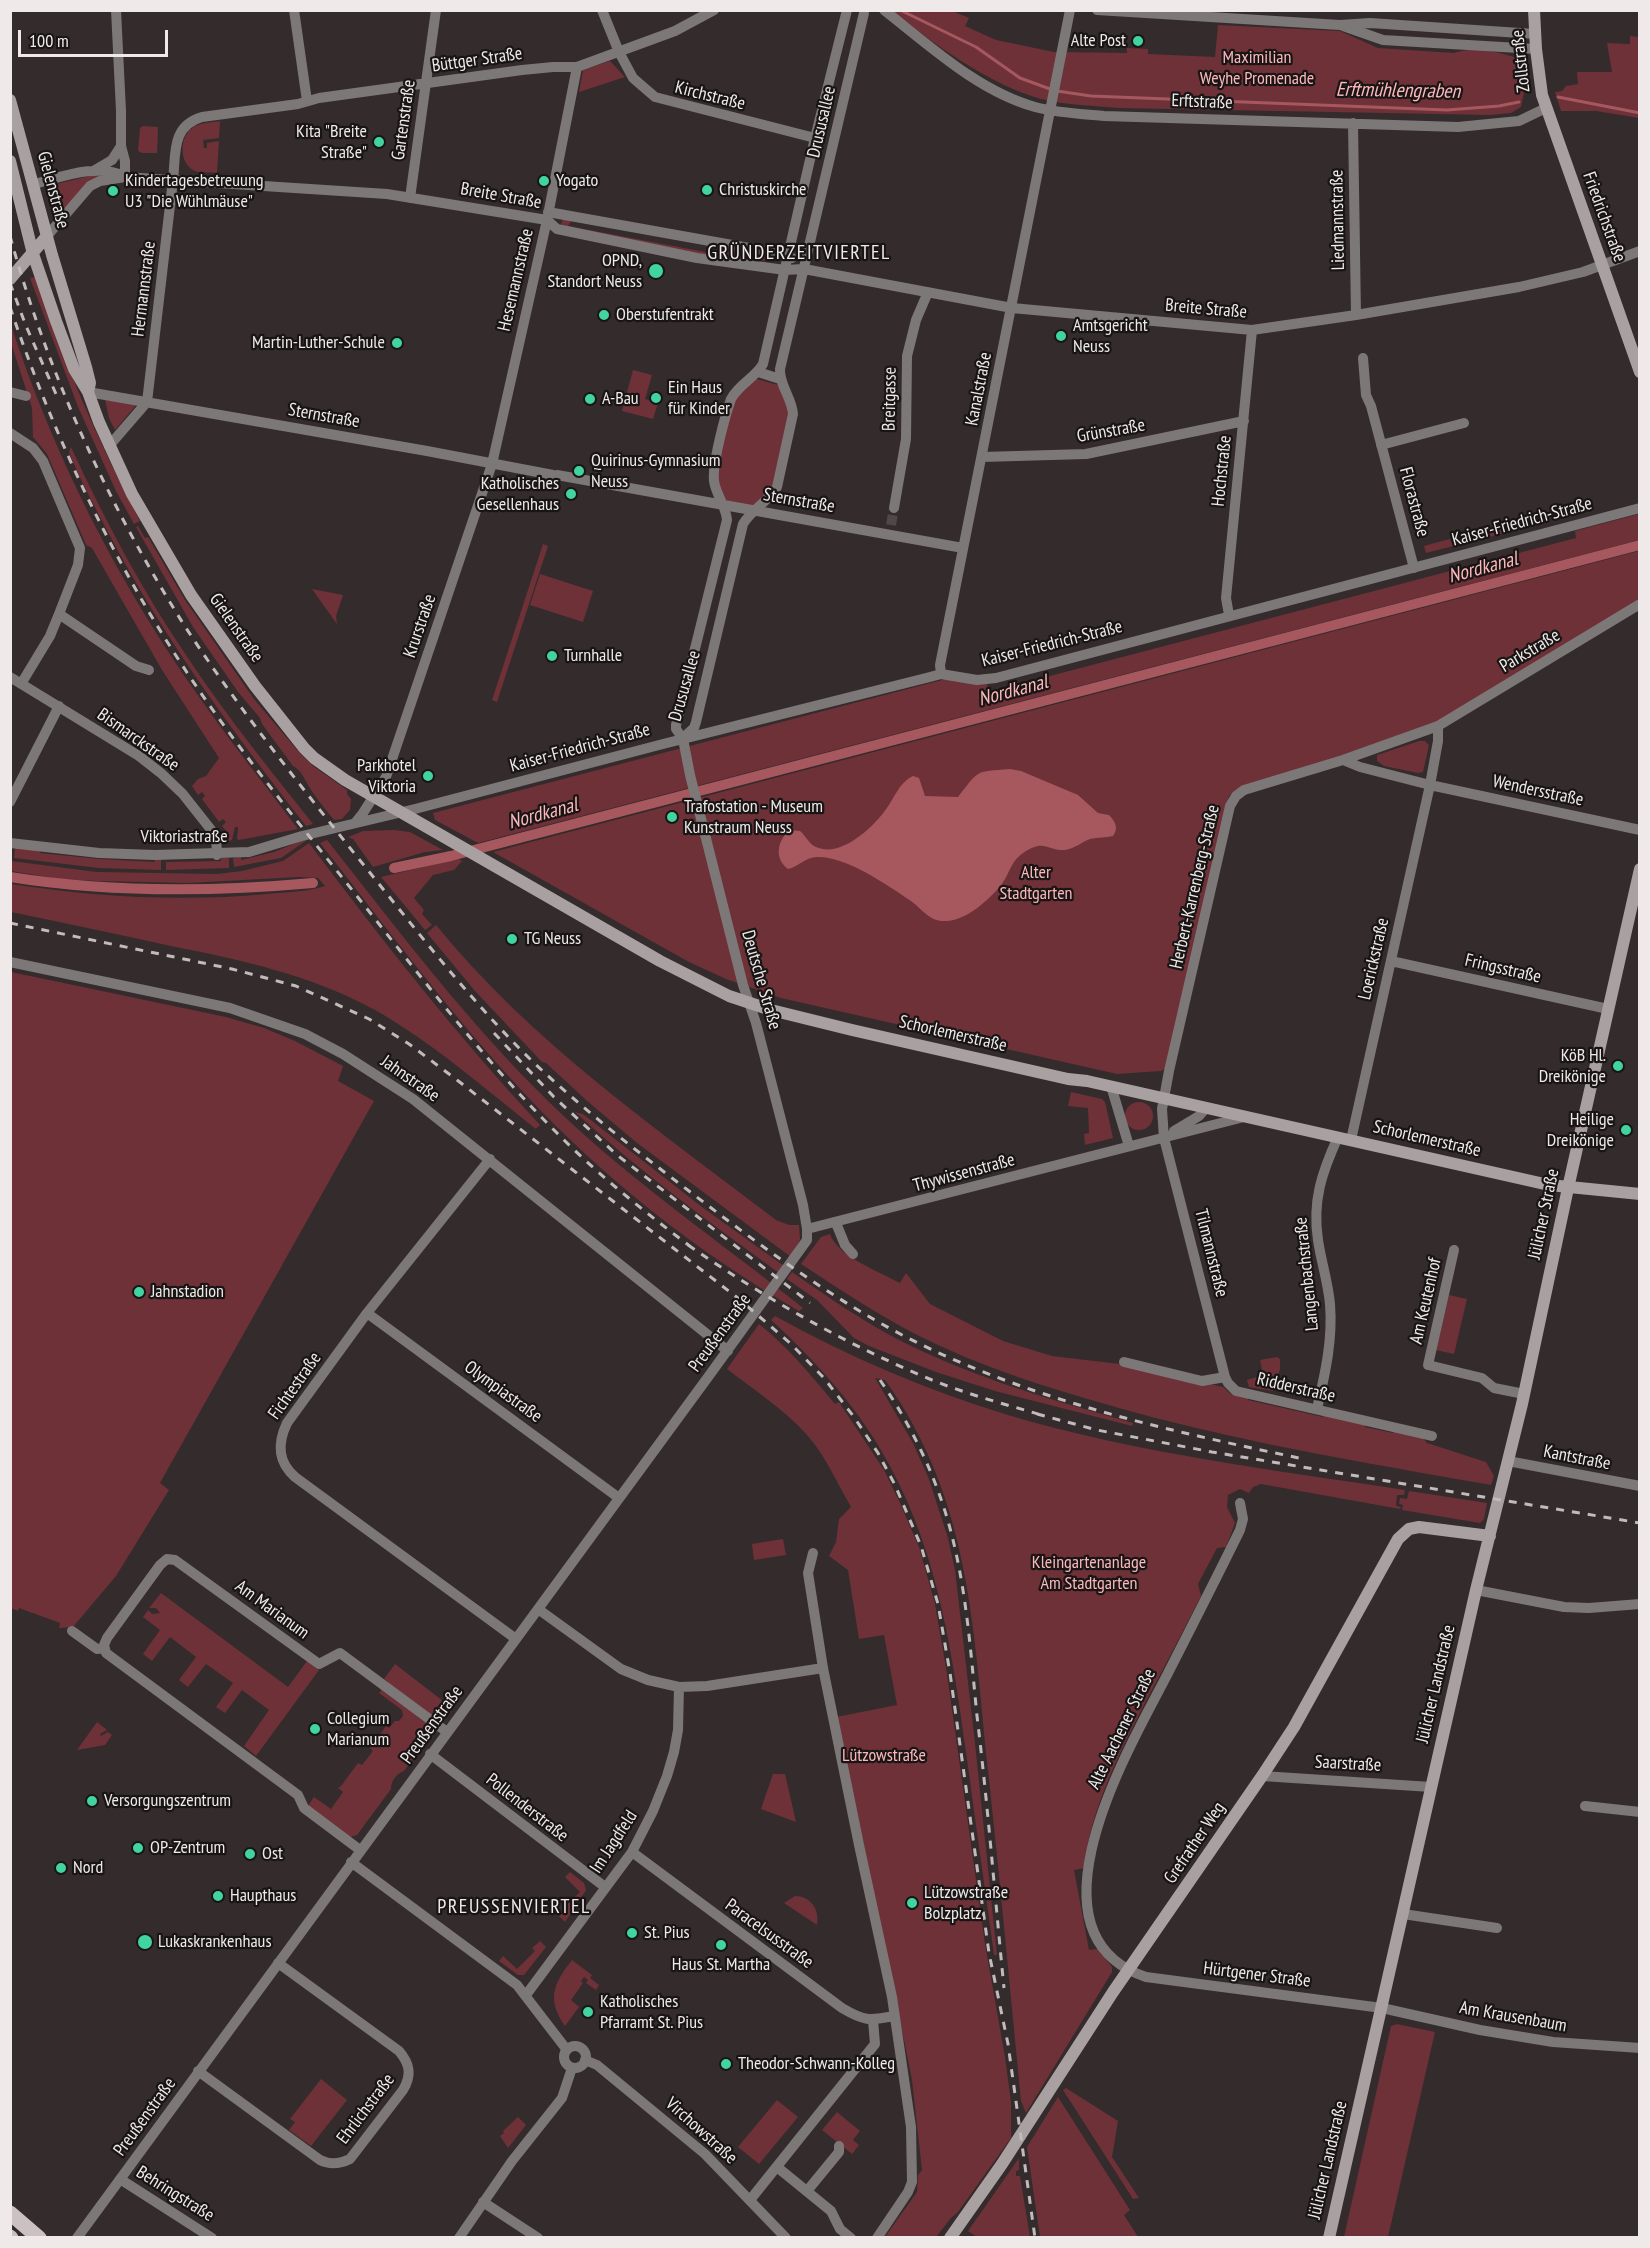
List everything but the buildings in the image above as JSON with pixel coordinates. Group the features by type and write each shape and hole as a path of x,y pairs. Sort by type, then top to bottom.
{"main road":[{"name":"Zollstraße","path":"1534,10 1539,80 1546,108"},
{"name":"Gielenstraße","path":"10,100 86,367 90,383 88,392"},
{"name":"Friedrichstraße","path":"1546,108 1640,372"},
{"name":"Gielenstraße","path":"10,161 14,189 33,254 74,369 88,392 109,446 132,494 185,585 230,653 287,728 314,758 374,798"},
{"path":"14,189 34,184"},
{"path":"10,279 47,236"},
{"name":"Schorlemerstraße","path":"374,798 669,966 750,1004 852,1030 1068,1079 1111,1086 1568,1188 1640,1194"},
{"name":"Jülicher Straße","path":"1508,1461 1640,869"},
{"name":"Jülicher Landstraße","path":"1329,2238 1476,1590 1508,1461"},
{"name":"Grefrather Weg","path":"950,2238 1008,2155 1068,2059 1294,1727 1398,1539 1409,1529 1419,1527 1490,1536"},
{"path":"10,2213 39,2238"}],"street":[{"path":"116,10 121,146 125,177"},
{"path":"294,10 307,101"},
{"name":"Gartenstraße","path":"410,198 436,10"},
{"name":"Kirchstraße","path":"602,10 619,52 633,78 660,100 815,138"},
{"name":"Büttger Straße","path":"234,113 319,98 553,67 577,67 675,31 714,10"},
{"path":"849,10 866,12"},
{"name":"Drususallee","path":"849,10 815,138 763,364 758,372 736,391 730,404 714,470 715,486 727,520 676,725 683,739 695,726 743,524 777,487 793,417 791,401 780,379 780,369 866,12"},
{"name":"Erftstraße","path":"884,10 970,75 1020,102 1051,105 1104,116 1458,127 1519,121 1546,108"},
{"name":"Kanalstraße","path":"941,674 940,665 1070,10"},
{"path":"1097,10 1340,25 1370,23 1535,34"},
{"path":"1340,25 1383,40 1536,50"},
{"name":"Hesemannstraße","path":"492,464 547,216 577,67"},
{"name":"Hermannstraße","path":"147,402 173,180 175,144 183,128 190,121 234,113"},
{"name":"Liedmannstraße","path":"1353,123 1356,315"},
{"path":"92,171 112,160 121,146"},
{"path":"34,184 92,171 116,172 125,177"},
{"path":"47,236 90,186 99,181 125,177"},
{"name":"Breite Straße","path":"125,177 387,194 547,216 788,255"},
{"name":"Breite Straße","path":"547,216 557,229 697,258 785,270 804,269 1012,308 1252,330 1519,287 1583,272 1640,251"},
{"path":"788,255 804,269"},
{"name":"Breitgasse","path":"894,508 906,439 907,356 916,320 928,292"},
{"name":"Hochstraße","path":"1228,615 1226,598 1252,330"},
{"name":"Florastraße","path":"1363,358 1366,395 1371,406 1414,568"},
{"path":"758,372 780,379"},
{"path":"10,392 26,396"},
{"name":"Sternstraße","path":"88,392 723,505 890,530 963,548"},
{"path":"109,446 147,402"},
{"name":"Grünstraße","path":"982,457 1086,454 1244,421"},
{"path":"1381,445 1464,423"},
{"path":"10,433 33,448 43,461 78,543 78,565 59,614 50,636 21,684"},
{"name":"Krurstraße","path":"374,798 386,777 492,464"},
{"name":"Kaiser-Friedrich-Straße","path":"401,812 941,674 977,680 996,678 1640,508"},
{"name":"Parkstraße","path":"1343,760 1438,726 1640,604"},
{"path":"59,614 136,666 149,670"},
{"name":"Bismarckstraße","path":"10,677 139,756 172,783 216,836 217,855"},
{"path":"10,802 59,706"},
{"name":"Loerickstraße","path":"1344,1139 1391,961 1430,785 1438,741 1438,726"},
{"name":"Deutsche Straße","path":"683,739 692,784 807,1229"},
{"name":"Wendersstraße","path":"1343,760 1360,767 1430,785 1640,830"},
{"name":"Herbert-Karrenberg-Straße","path":"1164,1138 1162,1116 1164,1099 1232,800 1244,790 1343,760"},
{"path":"355,823 374,798"},
{"name":"Viktoriastraße","path":"10,843 99,853 217,855 257,850 289,839 401,812"},
{"name":"Fringsstraße","path":"1391,961 1608,1010"},
{"name":"Jahnstraße","path":"10,962 230,1008 268,1019 305,1034 343,1054 396,1088 490,1160 728,1351"},
{"path":"1111,1086 1129,1146"},
{"path":"1164,1138 1199,1116 1206,1108"},
{"name":"Thywissenstraße","path":"807,1229 1244,1117"},
{"name":"Tilmannstraße","path":"1164,1138 1225,1377"},
{"name":"Langenbachstraße","path":"1317,1409 1330,1349 1326,1275 1318,1241 1317,1205 1322,1173 1344,1139"},
{"name":"Fichtestraße","path":"490,1160 367,1313 287,1423 280,1444 285,1466 295,1477 516,1639"},
{"path":"836,1223 845,1245 853,1254"},
{"name":"Preußenstraße","path":"77,2238 728,1351 802,1248 807,1240 807,1229"},
{"name":"Am Keutenhof","path":"1454,1250 1428,1365 1482,1378 1494,1388 1524,1394"},
{"name":"Olympiastraße","path":"367,1313 619,1498"},
{"path":"1124,1362 1202,1381 1225,1377"},
{"name":"Ridderstraße","path":"1225,1377 1236,1391 1432,1436"},
{"name":"Kantstraße","path":"1508,1461 1640,1486"},
{"name":"Alte Aachener Straße","path":"1129,1969 1108,1954 1094,1933 1088,1900 1088,1878 1094,1836 1108,1793 1125,1754 1240,1530 1243,1519 1240,1503"},
{"path":"813,1553 808,1573 824,1668 894,2016 911,2127 913,2171 908,2192 877,2238"},
{"name":"Am Marianum","path":"104,1648 107,1638 160,1565 166,1559 173,1559 319,1664 340,1653 447,1731"},
{"path":"1476,1590 1564,1607 1588,1608 1640,1604"},
{"path":"538,1609 621,1669 648,1680 679,1687 707,1686 824,1668"},
{"path":"72,1631 97,1649 104,1648 107,1655 298,1795 304,1808 360,1850"},
{"name":"Im Jagdfeld","path":"526,1995 632,1852 653,1811 668,1776 678,1730 679,1687"},
{"name":"Pollenderstraße","path":"430,1754 605,1887"},
{"name":"Saarstraße","path":"1262,1776 1431,1786"},
{"path":"1585,1806 1640,1812"},
{"name":"Paracelsusstraße","path":"632,1852 842,2008 861,2019 873,2020"},
{"path":"351,1862 506,1976 526,1995 567,2050"},
{"path":"1403,1914 1497,1928"},
{"name":"Ehrlichstraße","path":"198,2072 320,2160 330,2164 350,2159 403,2090 410,2071 399,2051 278,1963"},
{"name":"Hürtgener Straße","path":"1129,1969 1146,1977 1382,2008"},
{"name":"Am Krausenbaum","path":"1382,2008 1480,2030 1544,2041 1640,2048"},
{"path":"750,2200 875,2044 873,2020 894,2016"},
{"path":"573,2047 580,2048 585,2060 582,2066 572,2068 564,2060 567,2050 573,2047"},
{"name":"Virchowstraße","path":"585,2060 597,2065 687,2138 786,2238"},
{"path":"459,2238 512,2161 562,2098 572,2068"},
{"path":"807,2192 839,2152 839,2146"},
{"path":"777,2167 831,2211 840,2229 851,2238"},
{"name":"Behringstraße","path":"120,2179 212,2238"},
{"path":"483,2202 538,2238"}],"green space":[{"name":"Maximilian Weyhe Promenade","path":"892,11 952,11 969,18 965,26 996,40 1054,52 1127,53 1127,48 1148,49 1148,54 1215,57 1218,25 1340,31 1378,48 1454,53 1480,50 1507,55 1524,60 1526,82 1521,107 1511,113 1491,115 1119,108 1070,104 1041,99 1002,84 944,50"},
{"path":"1630,36 1639,37 1639,118 1596,111 1561,111 1555,92 1562,91 1566,86 1578,84 1577,72 1612,72 1607,43 1630,44"},
{"path":"610,61 625,77 579,92 583,70"},
{"path":"220,121 219,138 203,140 204,148 207,148 207,143 219,141 217,173 198,172 192,169 187,165 183,152 187,133 198,125"},
{"path":"143,126 158,127 157,153 138,151 140,128"},
{"path":"94,175 105,177 59,215 52,185"},
{"path":"563,218 572,220 568,226 721,255 727,249 770,257 770,261 704,255 567,227 561,224"},
{"path":"36,277 82,401 140,521 134,524 116,491 78,407 30,278"},
{"path":"10,322 41,409 59,451 121,574 184,676 298,829 239,840 237,839 238,827 235,827 232,840 227,842 227,832 222,826 226,822 223,819 219,822 202,799 205,796 202,792 198,795 192,786 198,779 206,776 219,758 162,670 92,548 86,545 47,454 33,437 32,408 11,343"},
{"path":"633,370 652,375 645,399 658,403 653,419 622,411"},
{"path":"753,378 782,386 790,402 776,487 754,508 725,503 715,470 731,403"},
{"path":"105,400 137,404 115,430 109,418"},
{"path":"71,447 126,557 173,636 235,724 313,824 306,826 226,720 176,648 109,534 73,462 69,452"},
{"path":"1639,514 1639,540 478,843 435,820 433,813 946,679 987,684 989,692 1576,538 1575,531"},
{"path":"138,526 145,538 148,537 185,600 254,699 313,766 347,790 351,799 350,810 342,819 334,820 262,724 260,718 238,692 193,627 136,527"},
{"path":"1503,529 1504,533 1426,553 1424,546 1450,539 1451,542"},
{"path":"543,544 548,546 497,702 492,700"},
{"name":"Alter Stadtgarten","path":"1639,551 1639,600 1444,719 1331,760 1236,790 1229,796 1165,1069 1161,1071 1117,1074 781,998 726,979 689,962 493,852"},
{"path":"540,574 593,591 583,622 530,605"},
{"path":"312,589 343,595 336,616 337,624"},
{"path":"1425,741 1429,745 1423,772 1384,766 1377,761 1377,755"},
{"path":"363,831 410,832 443,850 425,852 373,867 353,839 348,837"},
{"path":"306,839 281,858 234,867 233,858 241,857 241,860 274,852"},
{"path":"327,840 462,1008 550,1103 610,1158 803,1308 799,1311 761,1288 688,1238 619,1184 554,1124 496,1062 419,970 320,843"},
{"path":"309,843 421,987 540,1125 536,1129 458,1066 417,1037 375,1010 326,987 250,963 11,912 11,884 106,895 170,898 267,894 304,891 325,886 318,878 298,877 188,883 60,879 11,871 11,861 97,872 217,874 242,871 283,861"},
{"path":"15,848 99,859 155,862 155,859 161,859 161,870 99,868 14,858"},
{"path":"221,858 229,858 229,868 166,870 166,862 221,861"},
{"path":"458,859 462,861 454,870 433,875 414,898 424,910 422,914 432,925 425,930 381,877"},
{"path":"436,925 512,1008 597,1082 776,1220 789,1225 799,1225 800,1240 791,1257 637,1143 546,1063 542,1062 475,991 427,933"},
{"name":"Jahnstadion","path":"11,972 226,1017 264,1028 343,1066 338,1081 374,1101 160,1483 169,1490 116,1576 73,1627 59,1628 60,1623 19,1608 18,1611 11,1608"},
{"path":"1071,1092 1102,1099 1105,1102 1113,1138 1085,1145 1084,1134 1089,1133 1088,1108 1068,1106"},
{"path":"1139,1102 1149,1106 1153,1116 1149,1126 1139,1130 1129,1126 1125,1116 1129,1106"},
{"path":"575,1112 583,1114 702,1207 784,1266 779,1273 649,1175"},
{"path":"830,1234 841,1249 860,1263 900,1283 906,1273 930,1304 1003,1341 1052,1356 1120,1364 1223,1387 1231,1394 1249,1397 1248,1400 1323,1417 1324,1414 1393,1433 1394,1430 1422,1437 1427,1443 1486,1462 1494,1476 1491,1485 1297,1450 1201,1429 1081,1397 986,1365 902,1327 801,1264 821,1237"},
{"path":"792,1272 876,1327 932,1356 1017,1388 1133,1423 1132,1426 995,1391 936,1372 869,1346 854,1338 817,1300 787,1279"},
{"path":"1449,1295 1467,1299 1454,1354 1436,1350"},
{"name":"Kleingartenanlage Am Stadtgarten","path":"775,1316 860,1359 918,1384 1008,1415 1105,1440 1155,1450 1255,1468 1405,1490 1404,1495 1397,1495 1396,1506 1401,1507 1400,1509 1261,1484 1253,1487 1249,1493 1240,1489 1228,1495 1227,1507 1235,1523 1226,1547 1217,1548 1198,1584 1201,1596 1116,1761 1093,1824 1084,1868 1074,1870 1089,1950 1097,1949 1112,1967 1112,1972 1026,2113 1021,2101 978,1666 963,1567 951,1519 935,1472 914,1425 885,1380 875,1378 913,1443 929,1479 948,1538 955,1570 997,1955 994,1955 949,1642 921,1536 891,1468 866,1427 822,1371 771,1320"},
{"name":"Lützowstraße","path":"759,1324 808,1372 835,1404 839,1402 884,1470 919,1547 935,1604 985,1944 1011,2102 1011,2138 958,2212 936,2237 885,2237 917,2192 918,2175 922,2170 912,2080 836,1717 897,1705 884,1635 859,1639 848,1570 829,1556 836,1542 839,1519 851,1507 825,1460 807,1435 789,1417 727,1369"},
{"path":"1277,1357 1280,1359 1280,1369 1273,1391 1249,1387 1247,1380 1263,1375 1260,1360"},
{"path":"1409,1491 1487,1503 1484,1519 1480,1523 1402,1510 1403,1505 1399,1504 1400,1498 1407,1499"},
{"path":"783,1539 786,1555 754,1560 752,1544"},
{"path":"161,1593 288,1687 307,1661 319,1670 256,1756 244,1746 269,1710 242,1690 225,1713 216,1707 233,1683 206,1664 188,1687 179,1680 196,1657 170,1637 152,1661 143,1654 160,1630 143,1617 148,1610 152,1614 160,1613 156,1608 149,1608"},
{"path":"395,1664 443,1701 432,1715 432,1733 404,1771 394,1778 391,1789 357,1835 350,1837 308,1806 314,1797 331,1809 343,1792 338,1788 358,1763 362,1765 373,1751 370,1748 386,1726 389,1728 403,1716 402,1710 379,1693 388,1682 384,1679"},
{"path":"97,1722 107,1730 100,1734 101,1736 108,1732 112,1735 105,1745 77,1750"},
{"path":"773,1774 785,1774 796,1822 761,1809"},
{"path":"570,1872 584,1883 586,1890 565,1922 559,1916 564,1912 562,1909 580,1892 565,1877"},
{"path":"795,1896 805,1898 813,1904 818,1919 817,1925 784,1903"},
{"path":"540,1941 546,1947 524,1975 518,1975 499,1961 503,1956 517,1969 535,1951 532,1948"},
{"path":"572,1960 592,1975 590,1978 599,1985 596,1990 586,1983 588,1980 584,1977 581,1981 583,1983 571,2000 579,2007 565,2026 554,1999 557,1984"},
{"path":"1397,2024 1435,2032 1388,2237 1344,2237 1391,2026"},
{"path":"321,2079 347,2100 311,2146 289,2130 295,2122 290,2119"},
{"path":"1066,2088 1118,2121 1112,2157 1139,2198 1133,2199 1063,2090"},
{"path":"1058,2097 1130,2210 1124,2215 1138,2237 1040,2237 1027,2147"},
{"path":"777,2100 798,2117 759,2164 738,2147"},
{"path":"837,2112 860,2131 853,2140 859,2145 852,2154 822,2130"},
{"path":"518,2117 526,2125 508,2148 500,2136"},
{"path":"1019,2158 1019,2170 1016,2171 1016,2176 1020,2176 1030,2237 977,2237 968,2231"}],"shaded area":[{"path":"1010,769 1021,771 1078,795 1098,813 1109,815 1116,825 1113,836 1090,839 1065,850 1038,846 1026,851 1011,866 1002,884 991,896 962,917 946,921 935,920 878,880 841,861 813,857 788,869 779,855 782,839 790,830 800,831 814,846 825,849 835,849 854,840 878,819 900,787 913,776 919,778 925,796 958,797 970,781 979,774"}],"waterway":[{"name":"Erftmühlengraben","path":"900,10 976,47 1020,78 1050,89"},
{"name":"Erftmühlengraben","path":"1057,91 1091,96 1447,110 1519,102"},
{"name":"Erftmühlengraben","path":"1558,97 1640,113"},
{"name":"Nordkanal","path":"394,868 451,856 1640,545"},
{"name":"Nordkanal","path":"10,877 86,886 162,889 237,888 313,883"}],"tunnel":[{"path":"891,525 894,508"}],"railway":[{"path":"10,236 43,338 83,438 131,535 186,628 246,714 354,853 461,985 530,1059 608,1127 741,1231 849,1305 906,1337 1000,1379 1049,1396 1148,1424 1299,1458"},
{"path":"10,283 56,394"},
{"path":"10,307 46,403 87,497 110,542 160,631 230,734 433,992 504,1077 588,1163 695,1250"},
{"path":"10,923 232,969 296,986 369,1019 409,1044 457,1080 739,1299 791,1344 824,1378 878,1453 895,1485 921,1546 938,1604 950,1673 989,1953 1008,2044 1035,2238"},
{"path":"494,1033 554,1097 617,1155 810,1303"},
{"path":"688,1245 776,1302 868,1351 946,1385 1045,1416"},
{"path":"880,1380 914,1436 932,1475 946,1515 957,1558 970,1648 1004,1988"},
{"path":"1037,1414 1097,1430 1212,1452 1640,1523"}],"place":[{"name":"Alte Post","path":"1138,41"},
{"name":"Kita \"Breite Straße\"","path":"379,142"},
{"name":"Yogato","path":"544,181"},
{"name":"Christuskirche","path":"707,190"},
{"name":"Kindertagesbetreuung U3 \"Die Wühlmäuse\"","path":"113,191"},
{"name":"OPND, Standort Neuss","path":"656,271"},
{"name":"Oberstufentrakt","path":"604,315"},
{"name":"Amtsgericht Neuss","path":"1061,336"},
{"name":"Martin-Luther-Schule","path":"397,343"},
{"name":"Ein Haus für Kinder","path":"656,398"},
{"name":"A-Bau","path":"590,399"},
{"name":"Quirinus-Gymnasium Neuss","path":"579,471"},
{"name":"Katholisches Gesellenhaus","path":"571,494"},
{"name":"Turnhalle","path":"552,656"},
{"name":"Parkhotel Viktoria","path":"428,776"},
{"name":"Trafostation - Museum Kunstraum Neuss","path":"672,817"},
{"name":"TG Neuss","path":"512,939"},
{"name":"KöB Hl. Dreikönige","path":"1618,1066"},
{"name":"Heilige Dreikönige","path":"1626,1130"},
{"name":"Jahnstadion","path":"139,1292"},
{"name":"Collegium Marianum","path":"315,1729"},
{"name":"Versorgungszentrum","path":"92,1801"},
{"name":"OP-Zentrum","path":"138,1848"},
{"name":"Ost","path":"250,1854"},
{"name":"Nord","path":"61,1868"},
{"name":"Haupthaus","path":"218,1896"},
{"name":"Lützowstraße Bolzplatz","path":"912,1903"},
{"name":"St. Pius","path":"632,1933"},
{"name":"Lukaskrankenhaus","path":"145,1942"},
{"name":"Haus St. Martha","path":"721,1945"},
{"name":"Katholisches Pfarramt St. Pius","path":"588,2012"},
{"name":"Theodor-Schwann-Kolleg","path":"726,2064"}],"district":[{"name":"GRÜNDERZEITVIERTEL","path":"799,253"},
{"name":"PREUSSENVIERTEL","path":"514,1907"}]}
